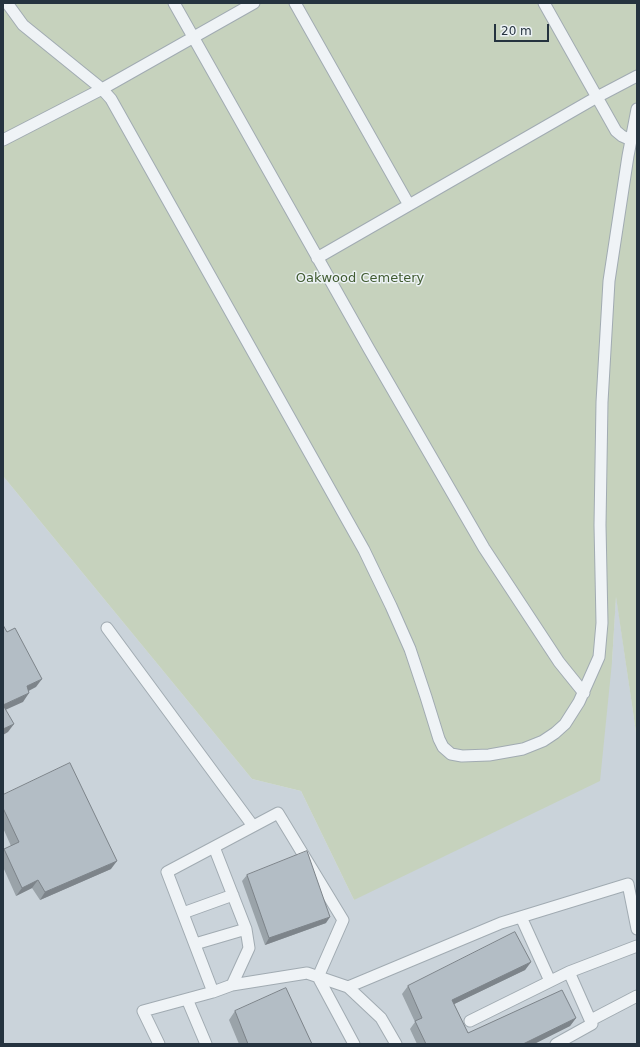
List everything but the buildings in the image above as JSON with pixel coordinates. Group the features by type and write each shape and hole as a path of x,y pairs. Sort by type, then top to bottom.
{"lane":[{"path":"7,3 23,25 102,89 111,99 364,550 410,649 439,739 444,747 452,754 462,756 489,755 523,749 543,741 555,734 565,724 579,702 599,657 602,623 600,525 602,410 609,281 637,109"},
{"path":"174,3 317,258 484,548 559,662 584,693"},
{"path":"3,140 102,89 254,3"},
{"path":"295,3 409,205"},
{"path":"544,3 616,131 622,136 631,140"},
{"path":"317,258 637,76"},
{"path":"107,628 253,826"},
{"path":"213,992 167,872 278,813 343,920 318,977"},
{"path":"214,847 246,928 249,948 232,985"},
{"path":"348,987 501,923 628,884 637,929"},
{"path":"183,913 233,895"},
{"path":"521,917 550,982"},
{"path":"195,944 246,928"},
{"path":"470,1021 569,972 637,946"},
{"path":"556,1044 592,1024 569,972"},
{"path":"158,1044 142,1011 213,992 232,985 307,973 348,987 381,1018 396,1044"},
{"path":"318,977 354,1044"},
{"path":"590,1020 637,996"},
{"path":"187,999 206,1044"}],"shaded area":[{"path":"3,476 252,779 301,791 354,900 612,662 616,595 637,739 637,1044 3,1044"}],"green space":[{"name":"Oakwood Cemetery","path":"3,3 637,3 637,739 616,597 612,662 600,781 354,900 301,791 252,779 3,476"}]}
